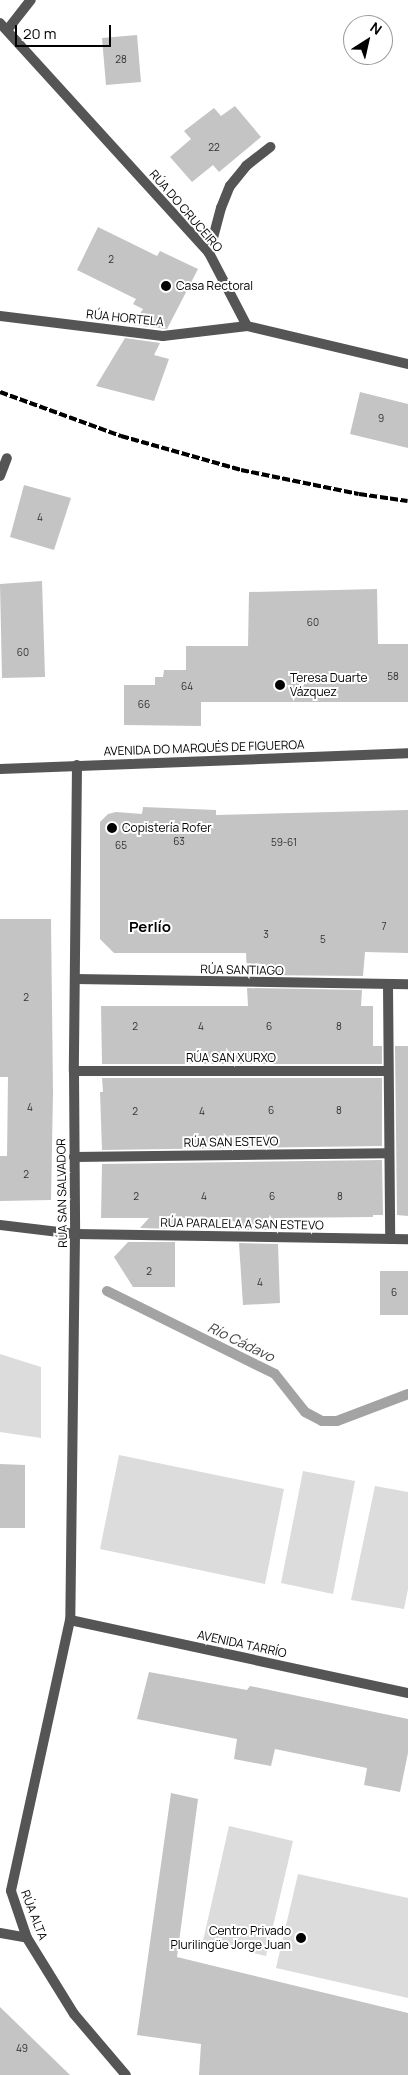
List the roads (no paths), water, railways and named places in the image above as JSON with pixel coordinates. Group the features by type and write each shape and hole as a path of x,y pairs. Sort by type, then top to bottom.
{"street":[{"path":"4,26 31,0"},
{"name":"RÚA DO CRUCEIRO","path":"4,26 210,253 247,326"},
{"path":"210,253 221,208 230,186 246,166 270,147"},
{"name":"RÚA HORTELA","path":"0,316 163,336 247,326"},
{"path":"247,326 408,364"},
{"path":"0,476 7,458"},
{"name":"AVENIDA DO MARQUÉS DE FIGUEROA","path":"0,769 408,753"},
{"name":"RÚA SAN SALVADOR","path":"70,1620 75,1234 74,1071 77,765"},
{"name":"RÚA SANTIAGO","path":"75,979 408,984"},
{"path":"388,985 390,1239"},
{"name":"RÚA SAN XURXO","path":"74,1071 388,1071"},
{"name":"RÚA SAN ESTEVO","path":"74,1157 388,1153"},
{"name":"RÚA PARALELA A SAN ESTEVO","path":"0,1225 75,1234 408,1239"},
{"name":"AVENIDA TARRÍO","path":"70,1620 408,1693"},
{"name":"RÚA ALTA","path":"70,1620 11,1890 27,1938 74,2014 126,2075"},
{"path":"0,1933 27,1938"}],"waterway":[{"name":"Río Cádavo","path":"107,1291 275,1374 305,1412 322,1421 337,1421 408,1394"}],"railway":[{"path":"0,392 121,436 241,470 359,494 408,501"}],"place":[{"name":"Casa Rectoral","path":"166,286"},
{"name":"Teresa Duarte Vázquez","path":"280,685"},
{"name":"Copistería Rofer","path":"112,828"},
{"name":"Centro Privado Plurilingüe Jorge Juan","path":"301,1938"}],"district":[{"name":"Perlío","path":"150,927"}]}
